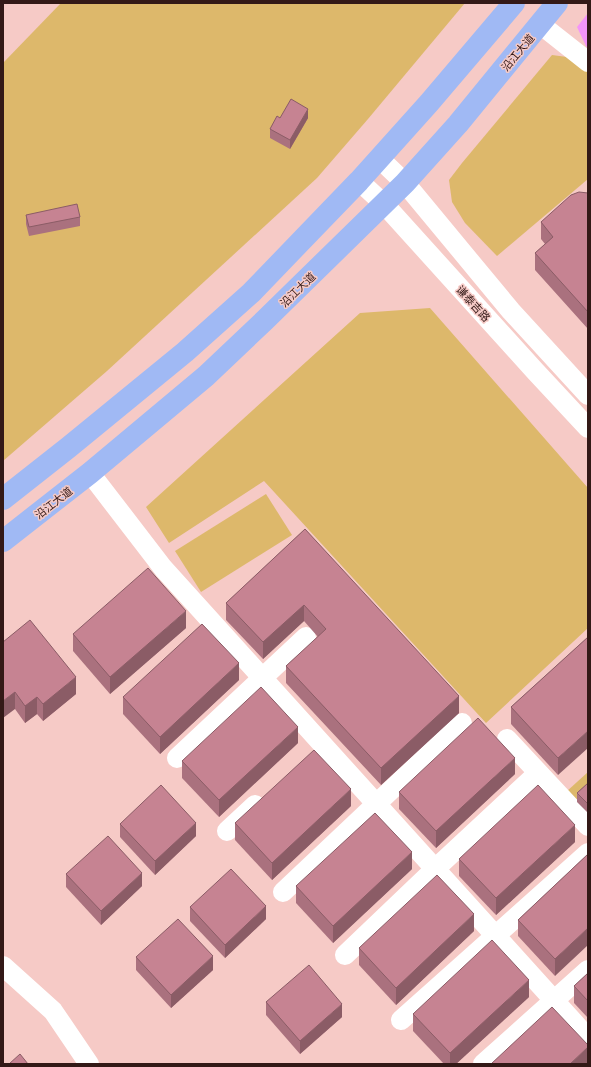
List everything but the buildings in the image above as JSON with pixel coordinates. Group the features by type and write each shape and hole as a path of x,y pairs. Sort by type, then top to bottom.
{"main road":[{"path":"3,499 185,352 251,293 359,181 429,103 514,3"},
{"name":"沿江大道","path":"3,541 90,473 206,376 265,320 405,182 458,124 557,3"}],"street":[{"path":"540,24 588,62"},
{"name":"谦泰吉路","path":"379,158 405,182 511,311 588,395"},
{"name":"谦泰吉路","path":"359,181 384,204 588,428"},
{"path":"90,473 163,568 263,679 316,749 376,804 588,1038"},
{"path":"176,758 263,679 306,637"},
{"path":"283,892 462,723"},
{"path":"507,739 588,826"},
{"path":"345,955 434,869 538,773"},
{"path":"227,831 266,795"},
{"path":"401,1020 588,853"},
{"path":"3,966 53,1011 89,1064"},
{"path":"483,1064 588,970"}],"shaded area":[{"path":"61,3 465,3 317,178 107,371 3,461 3,63"},
{"path":"588,13 588,48 577,27"},
{"path":"552,55 567,57 588,72 588,179 497,256 465,223 452,202 449,180"},
{"path":"430,308 588,488 588,628 486,723 264,481 169,543 146,507 360,313"},
{"path":"266,494 292,535 201,592 175,551"},
{"path":"588,772 588,792 577,802 566,792"}]}
